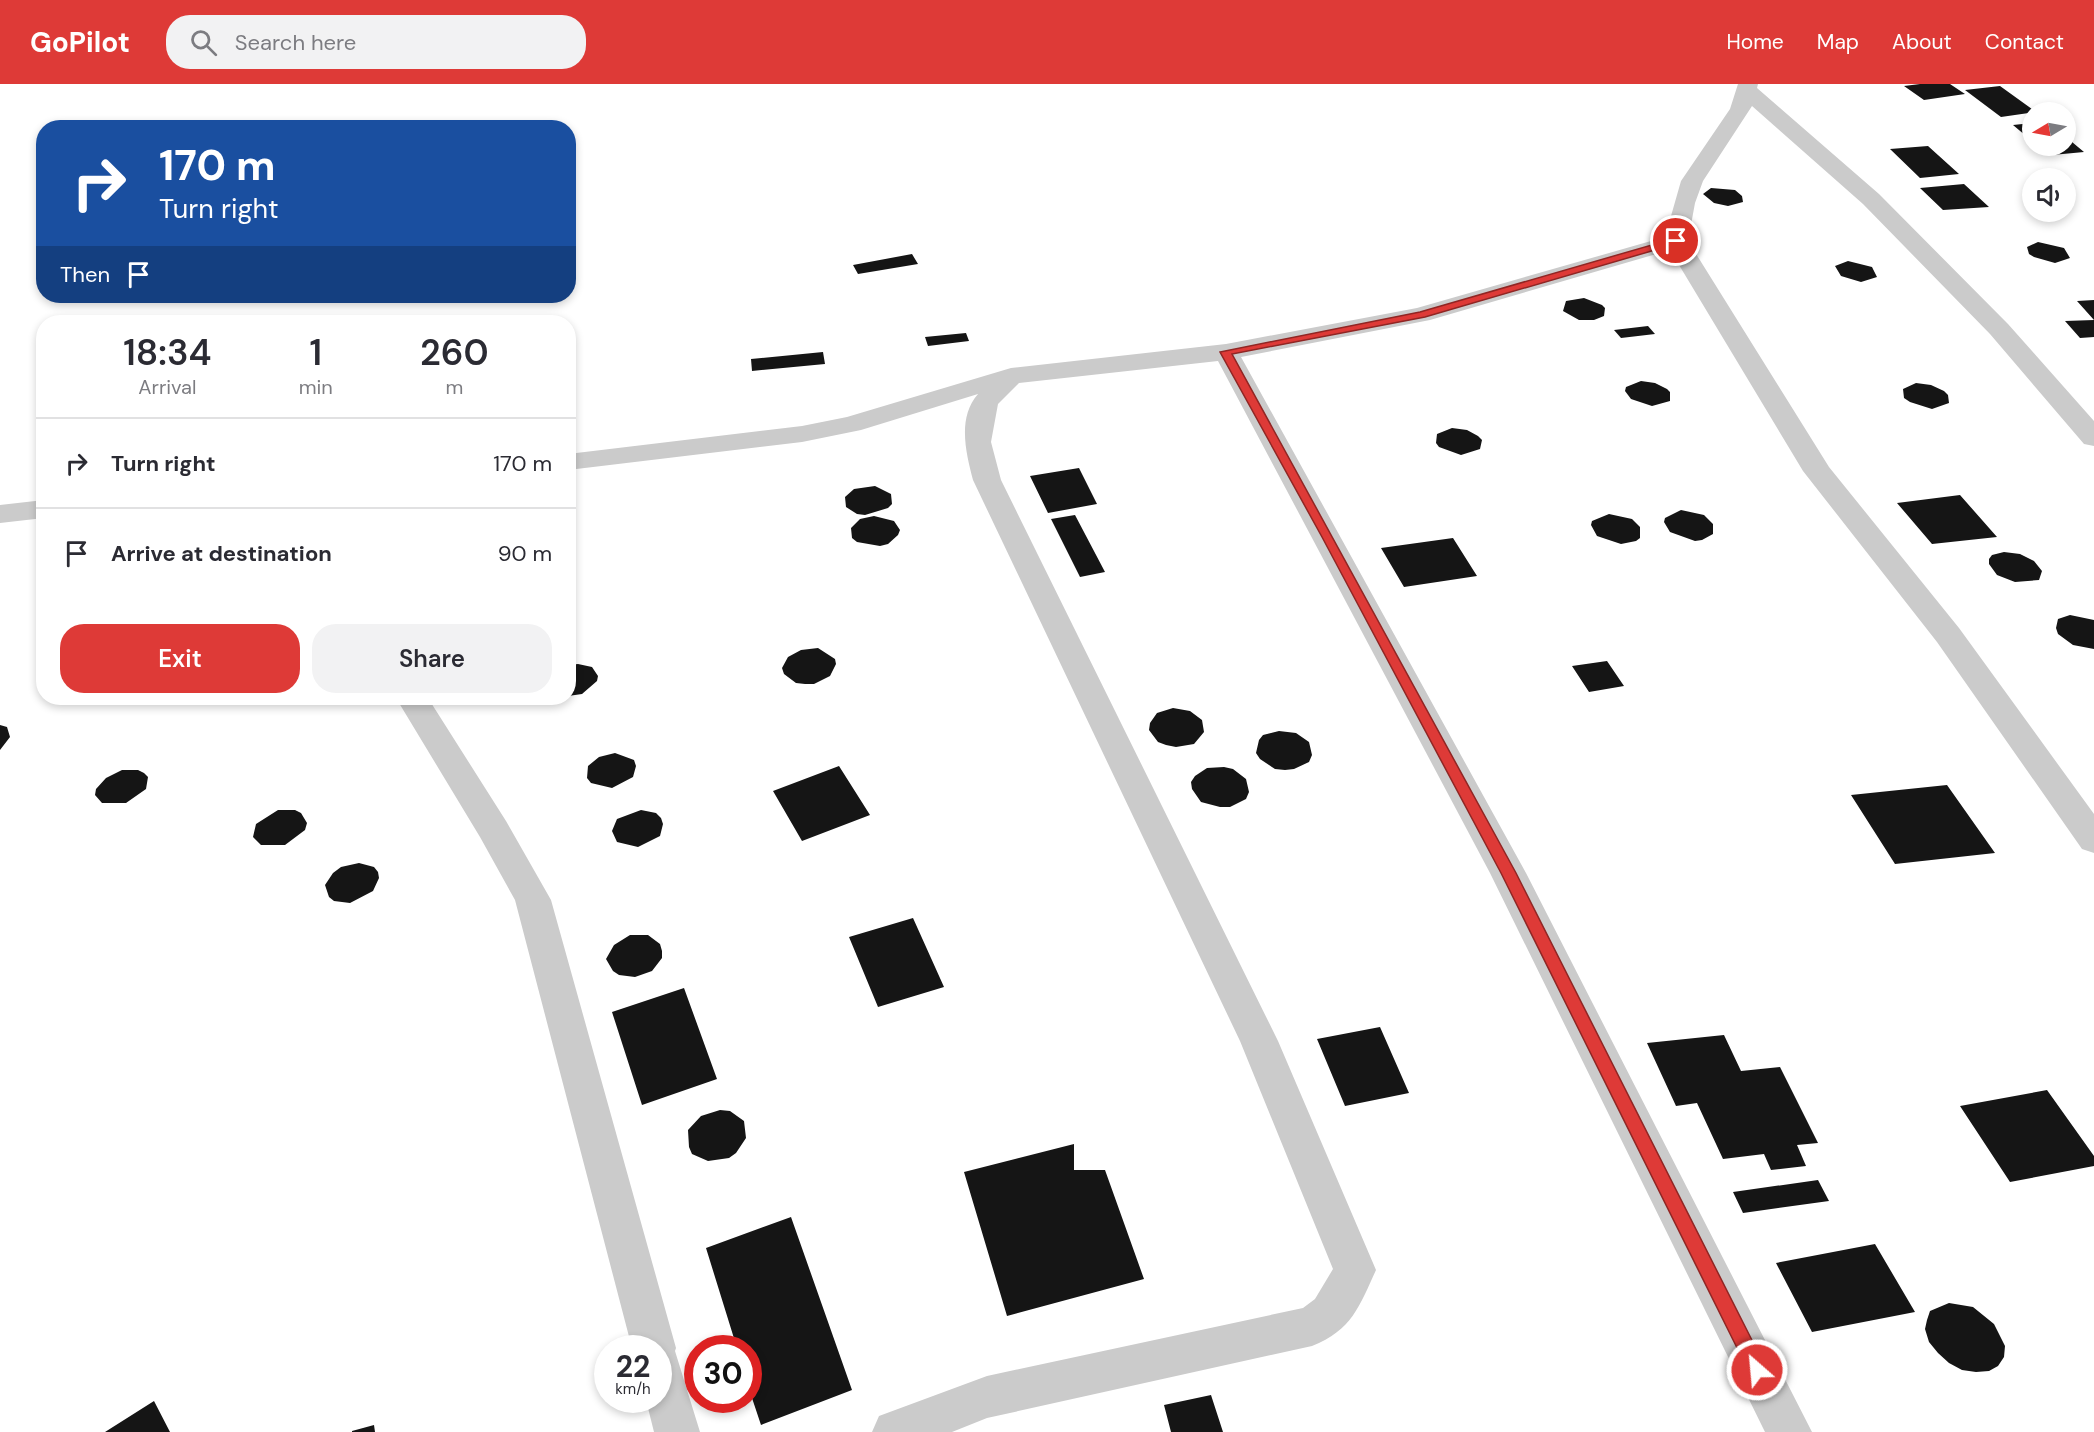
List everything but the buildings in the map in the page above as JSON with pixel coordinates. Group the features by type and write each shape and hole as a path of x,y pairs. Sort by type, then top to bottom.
{"street":[{"path":"2094,438 2000,328 1879,207 1748,88 1734,118 1692,179 1686,194 1676,241 1817,471 1948,636 2094,840"},
{"path":"576,461 802,434 852,424 1011,376 1226,352 1421,315 1676,241"},
{"path":"1226,352 1508,873 1789,1432"},
{"path":"895,1432 987,1397 1263,1335 1309,1329 1334,1311 1355,1270 1259,1041 987,480 977,442 985,402 1011,376"},
{"path":"0,514 36,510"},
{"path":"416,705 494,830 533,900 650,1335"},
{"path":"672,1413 677,1432"}],"route":[{"path":"1676,241 1421,315 1226,352 1508,873 1757,1370"}]}
